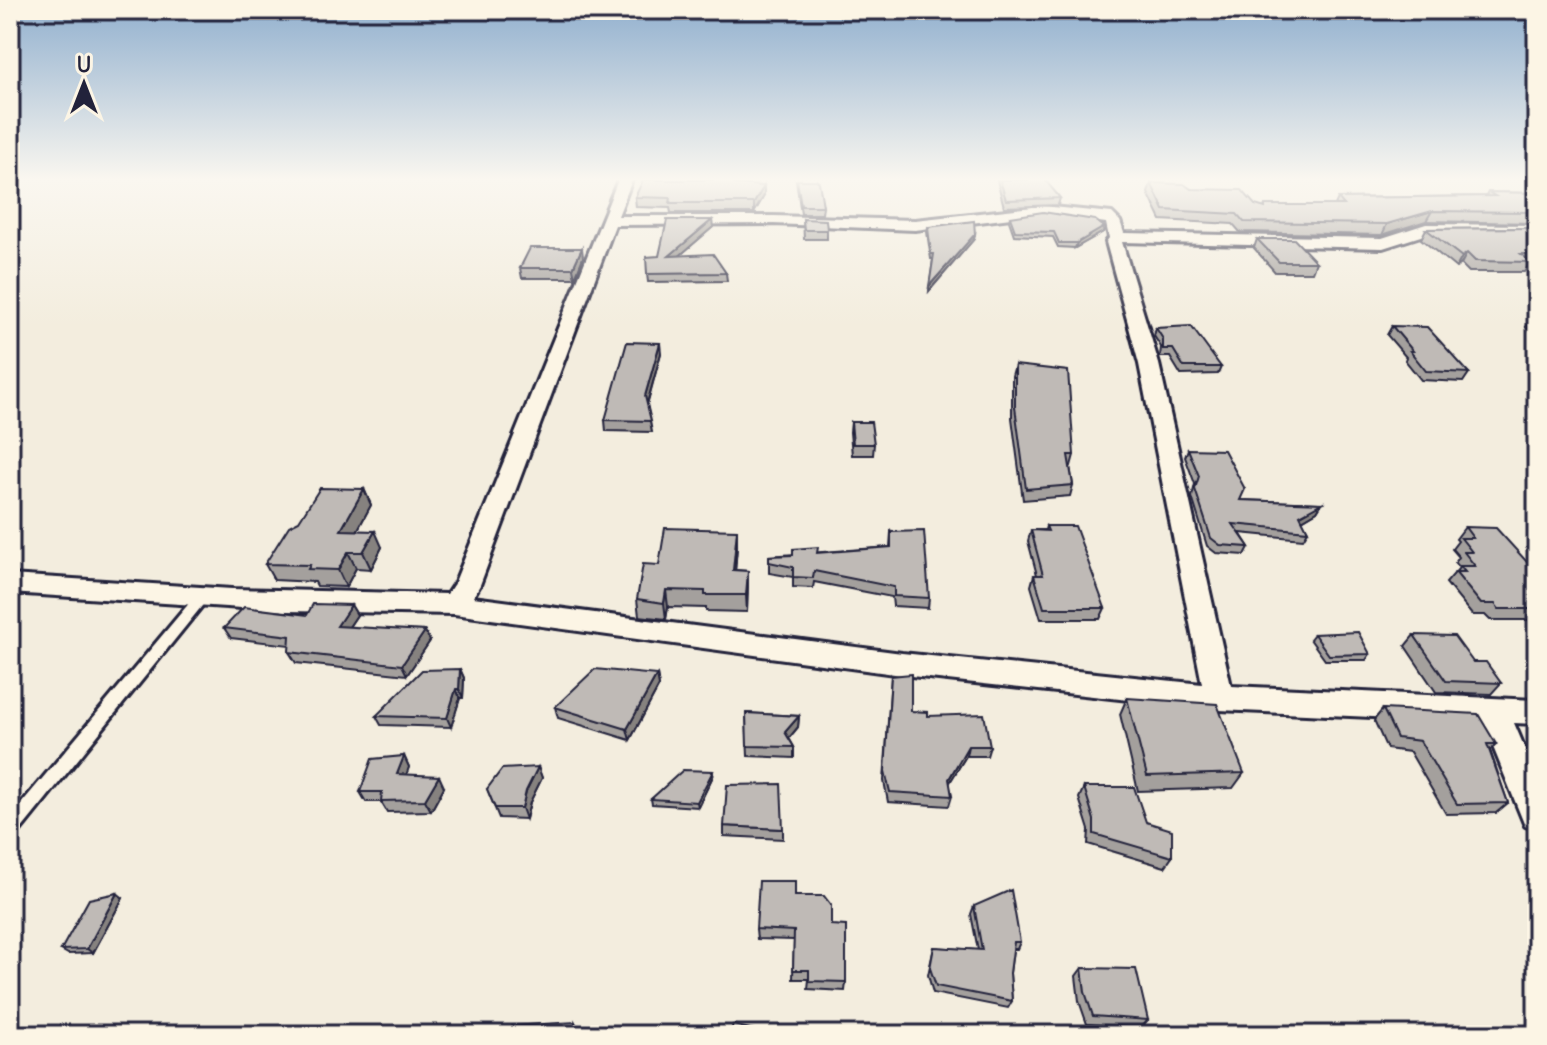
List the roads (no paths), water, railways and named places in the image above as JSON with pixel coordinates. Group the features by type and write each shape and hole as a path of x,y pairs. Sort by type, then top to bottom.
{"street":[{"path":"454,604 467,585 606,229"},
{"path":"1115,229 1117,238 1114,242 1149,364 1219,698"},
{"path":"1117,238 1383,243 1426,229 1537,230"},
{"path":"10,584 201,598 362,605 454,604 902,664 1219,698 1537,712"},
{"path":"1493,710 1537,815"}],"lane":[{"path":"10,830 201,598"}]}
